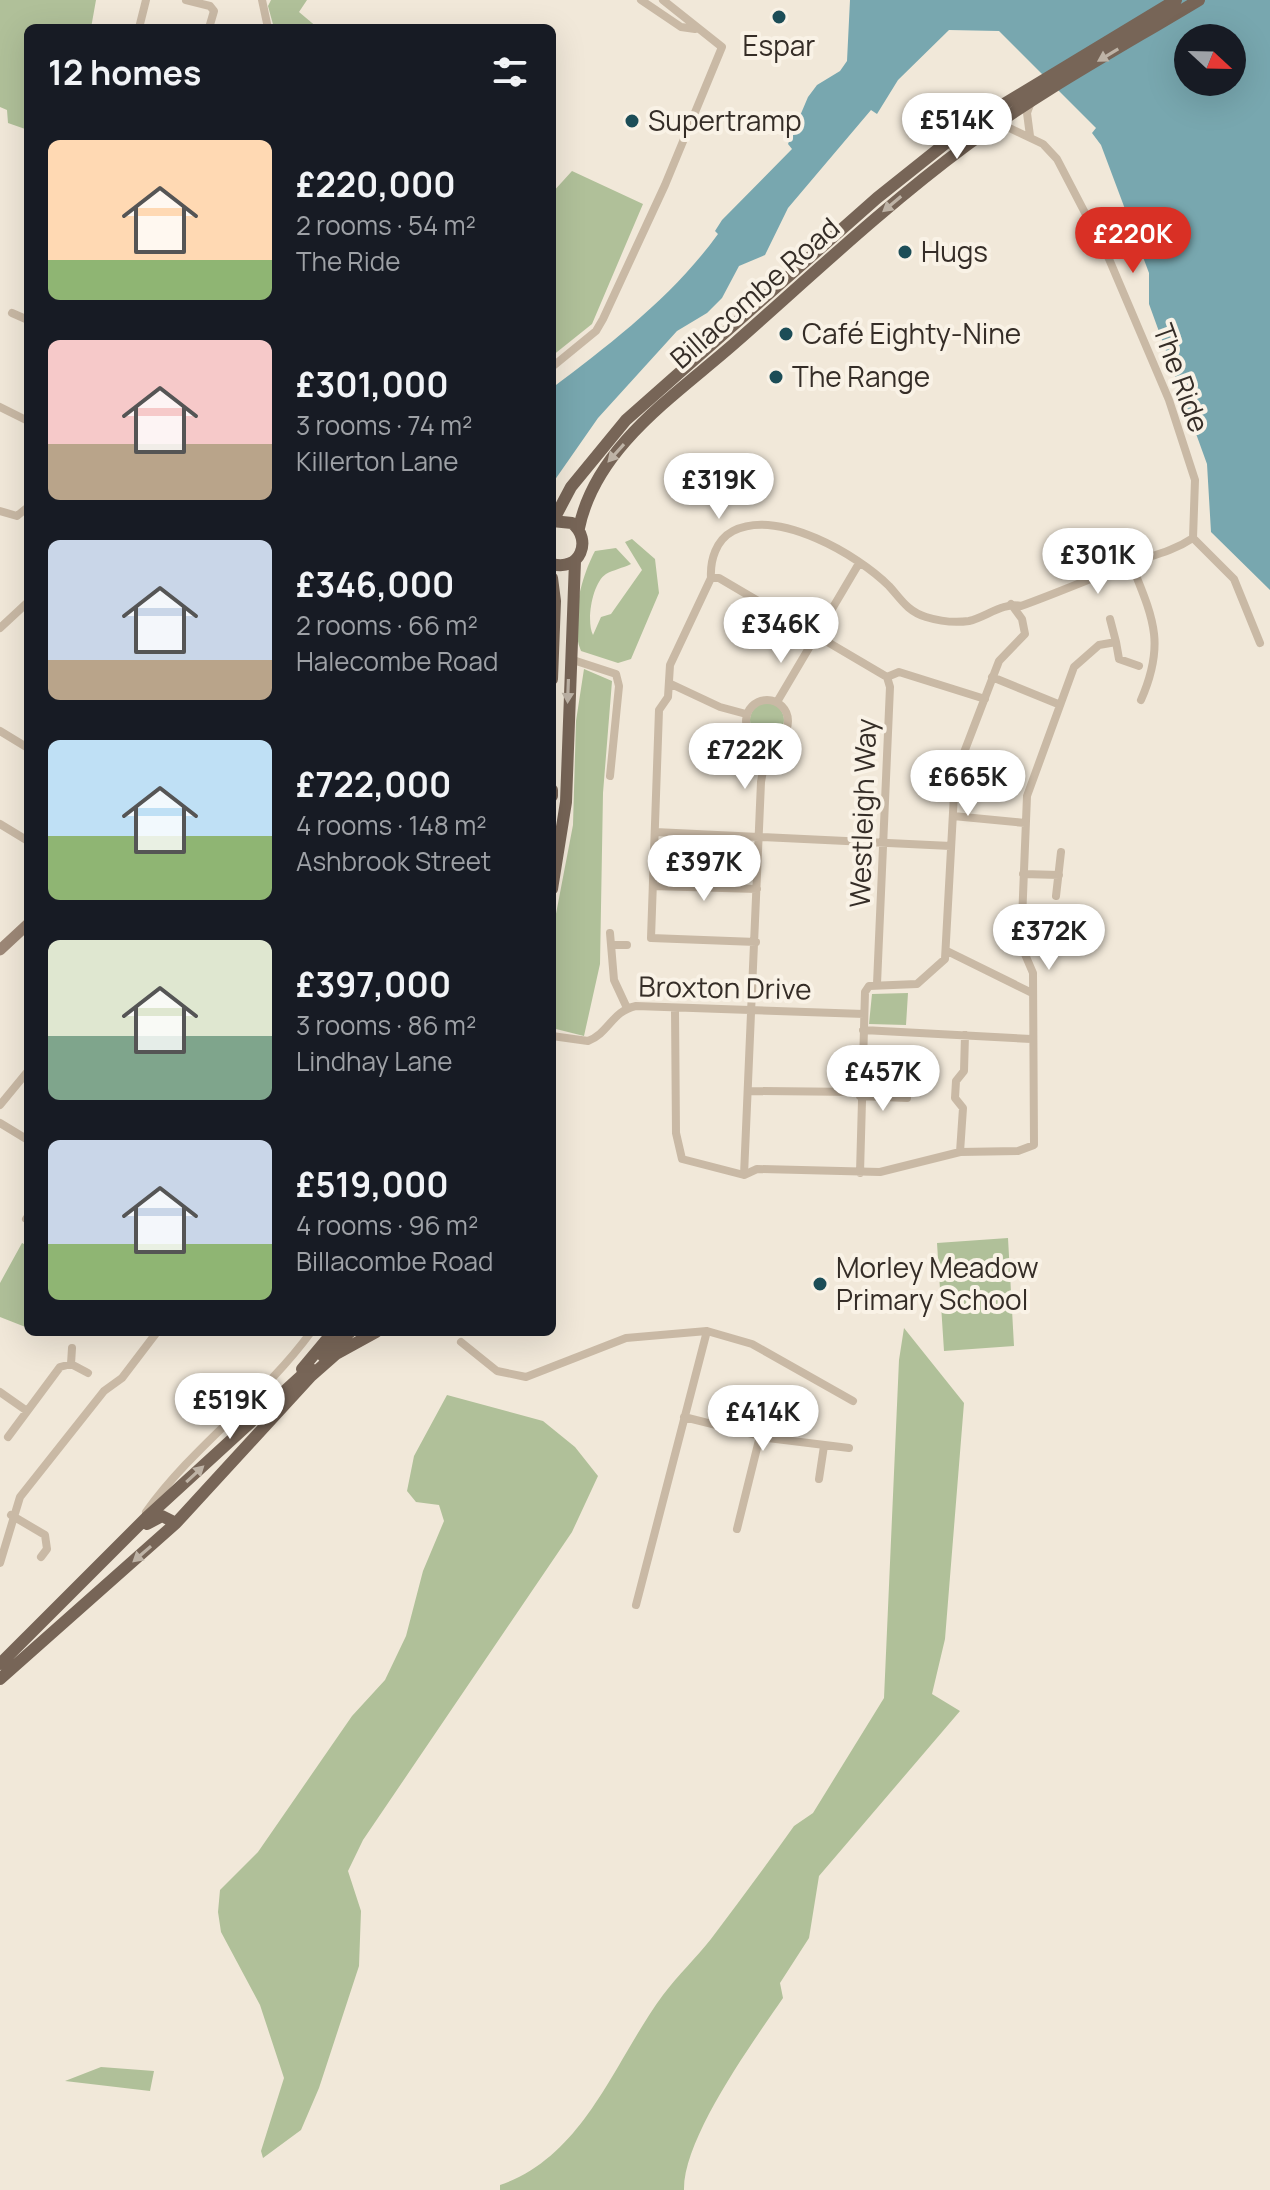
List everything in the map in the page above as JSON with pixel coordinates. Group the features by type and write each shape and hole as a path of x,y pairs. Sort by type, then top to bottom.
{"main road":[{"path":"1027,96 1176,0"},
{"path":"1027,96 1199,0"},
{"name":"Billacombe Road","path":"556,514 571,487 601,448 639,409 760,301 934,151 1006,102 1027,96"},
{"name":"Billacombe Road","path":"575,561 584,545 579,528 586,498 597,477 648,420 886,210 1018,109 1027,96"},
{"path":"760,301 779,305"},
{"path":"639,409 648,420"},
{"path":"556,521 565,520 579,528"},
{"path":"556,564 567,565 575,561 566,802 556,864"},
{"path":"279,1396 330,1336"},
{"path":"120,1546 164,1494 346,1336"},
{"path":"0,1679 176,1523 311,1376 336,1354 369,1336"},
{"path":"164,1494 180,1510 220,1476"},
{"path":"0,1664 120,1546 156,1517 168,1516 176,1523"}],"street":[{"path":"140,24 146,0"},
{"path":"186,0 210,6 214,11 210,24"},
{"path":"262,0 267,24"},
{"path":"641,0 681,27 695,29"},
{"path":"556,364 596,331 603,319 665,185 722,47 695,29 686,16 663,0"},
{"path":"1027,96 1030,136"},
{"path":"999,123 1006,102"},
{"name":"Billacombe Road","path":"907,174 967,135 989,123 999,123"},
{"name":"The Ride","path":"999,123 1043,144 1067,173 1149,347 1195,480 1193,538"},
{"path":"12,313 24,318"},
{"path":"0,407 24,419"},
{"path":"0,511 17,516 24,510"},
{"path":"756,942 651,938 659,710 668,697 670,665 711,578 716,547 735,530 750,526 806,532 889,587 910,610 925,616 970,620 1011,604 1021,606 1178,548 1193,538 1234,579 1260,643"},
{"path":"1131,563 1153,617 1157,639 1156,658 1141,700"},
{"path":"777,702 858,565"},
{"path":"711,578 719,578 887,677 899,672 985,699"},
{"path":"860,1173 865,992 869,986 877,984 913,986 945,959 955,776 999,661 1025,634 1022,619 1011,604"},
{"path":"0,628 24,606"},
{"path":"1110,619 1119,659 1139,666"},
{"path":"675,1009 676,1133 682,1159 744,1175 757,1169 860,1173 904,1168 960,1152 1018,1151 1034,1145 1033,973 1021,945 1027,796 1074,667 1099,645 1116,642"},
{"path":"570,659 616,674 619,686 610,776"},
{"name":"Westleigh Way","path":"877,984 884,844 887,677"},
{"path":"992,677 1058,704"},
{"path":"671,684 720,707 746,714"},
{"path":"760,700 777,702 786,712 787,726 780,737 768,742 751,735 745,724 746,714 760,700"},
{"path":"0,731 24,746"},
{"path":"744,1175 759,836 768,742"},
{"path":"953,816 1025,823"},
{"path":"0,824 24,839"},
{"path":"655,832 951,846"},
{"path":"1056,896 1061,852"},
{"path":"1023,874 1059,875"},
{"path":"653,886 757,889"},
{"path":"0,950 24,928"},
{"path":"610,933 614,980 627,1008"},
{"path":"611,945 627,945"},
{"path":"947,951 1032,993"},
{"name":"Broxton Drive","path":"556,1037 588,1041 627,1008 752,1014 864,1014"},
{"path":"863,1030 1031,1039"},
{"path":"960,1152 963,1108 955,1098 956,1081 964,1071 965,1035"},
{"path":"0,1105 24,1076"},
{"path":"750,1091 907,1098"},
{"path":"0,1123 24,1138"},
{"path":"636,1605 707,1331"},
{"path":"461,1342 497,1371 526,1377 626,1338 707,1331 752,1344 853,1401"},
{"path":"0,1563 11,1515 20,1497 104,1391 122,1378 154,1336"},
{"path":"164,1494 181,1467 278,1372 308,1336"},
{"path":"71,1364 72,1348"},
{"path":"71,1364 88,1373"},
{"path":"8,1437 46,1389 54,1372 71,1364"},
{"path":"0,1392 27,1411"},
{"path":"685,1413 760,1436 849,1448"},
{"path":"737,1529 760,1436"},
{"path":"819,1479 824,1446"},
{"path":"11,1515 45,1535 47,1549 41,1557"}],"green space":[{"path":"0,0 96,0 92,24 24,24 24,129 8,123 7,110 0,107"},
{"path":"271,0 307,0 299,12 313,24 273,24 268,6"},
{"path":"572,171 643,204 592,324 556,353 556,189"},
{"path":"632,539 655,559 659,593 631,659 618,663 581,651 576,614 581,587 595,551 616,548 631,564 606,574 597,586 590,612 593,635 601,617 611,614 642,570 625,542"},
{"path":"584,669 612,681 603,793 600,964 584,1036 556,1029 556,914 573,825 576,721"},
{"path":"767,703 779,708 784,720 779,732 767,737 755,732 750,720 755,708"},
{"path":"908,993 906,1025 869,1024 872,994"},
{"path":"1008,1238 1014,1346 944,1351 937,1243"},
{"path":"24,1244 24,1326 0,1317 0,1283"},
{"path":"904,1328 964,1403 945,1639 932,1694 960,1711 819,1876 809,1938 780,1983 783,1998 738,2064 707,2118 687,2169 684,2190 500,2190 500,2185 529,2171 576,2130 663,1995 711,1939 794,1826 813,1813 884,1698 899,1360"},
{"path":"447,1395 543,1421 575,1447 598,1476 572,1532 363,1840 348,1871 361,1911 359,1966 319,2088 301,2130 263,2158 261,2151 284,2078 260,2005 221,1932 218,1912 220,1890 258,1852 352,1716 385,1680 406,1636 423,1571 444,1521 439,1505 416,1502 407,1491 414,1456"},
{"path":"101,2067 154,2071 150,2091 65,2081"}],"water":[{"path":"850,0 1270,0 1270,590 1211,532 1207,464 1149,304 1149,273 1101,145 1092,133 1096,128 999,31 949,30 898,80 877,114 871,110 788,208 765,255 739,266 722,298 707,313 677,331 598,418 556,478 556,385 662,298 701,256 718,234 715,231 722,220 792,149 788,144 808,97 817,85 840,71 847,61"}],"place":[{"name":"Espar","path":"779,17"},
{"name":"Supertramp","path":"632,121"},
{"name":"Hugs","path":"905,252"},
{"name":"Café Eighty-Nine","path":"786,334"},
{"name":"The Range","path":"776,377"},
{"name":"Morley Meadow Primary School","path":"820,1284"}]}
